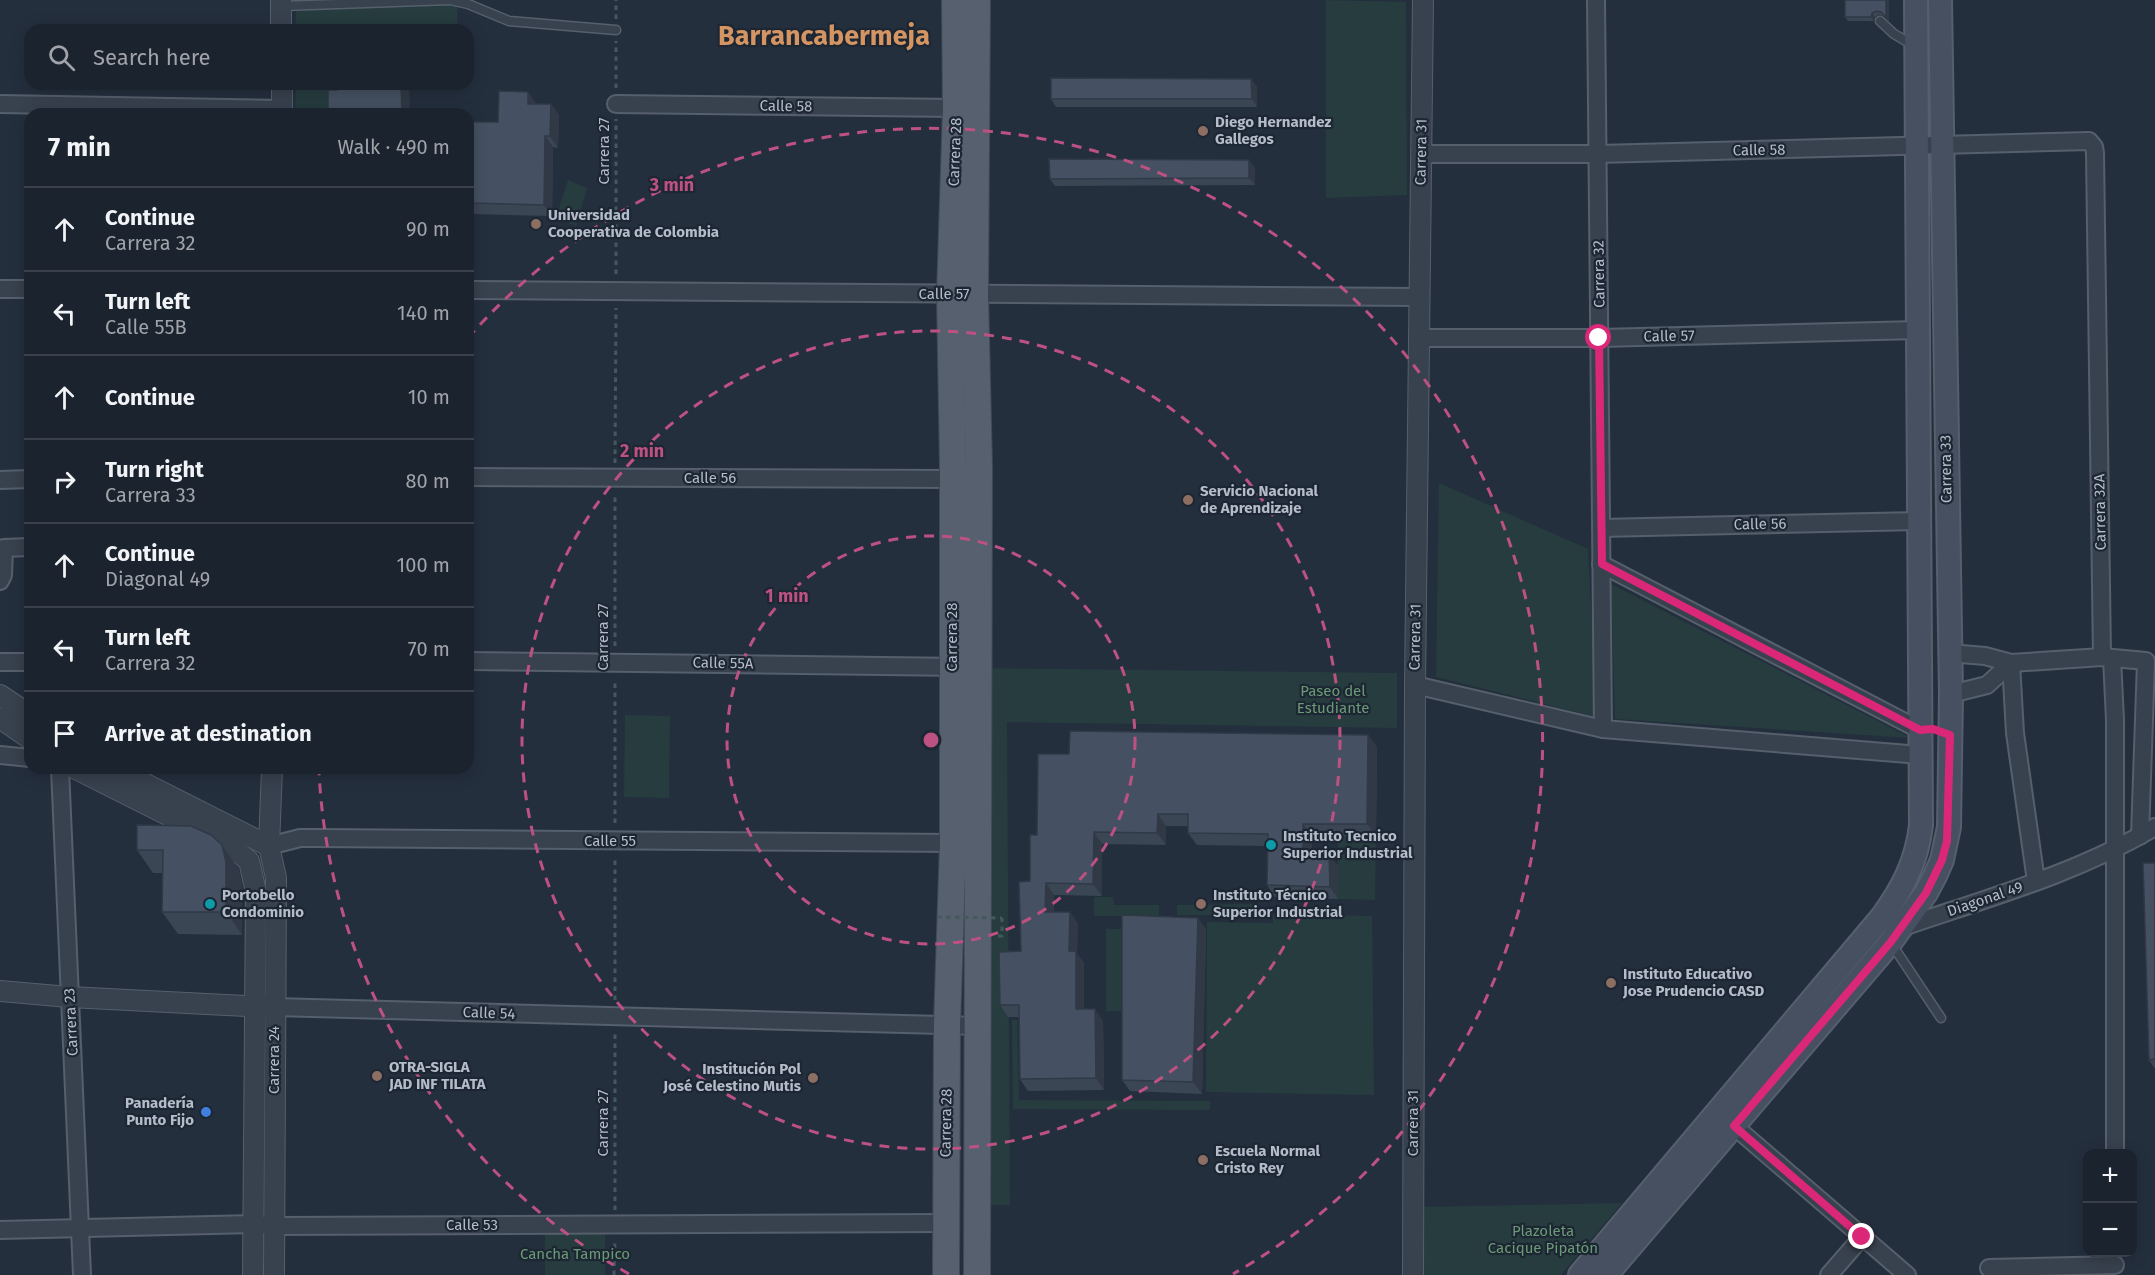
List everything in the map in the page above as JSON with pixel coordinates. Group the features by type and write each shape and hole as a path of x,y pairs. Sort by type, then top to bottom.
{"main road":[{"name":"Carrera 28","path":"955,0 956,108 963,295 979,468 977,1275"},
{"name":"Carrera 28","path":"946,1275 947,1025 953,843 951,667 953,479 977,0"},
{"name":"Carrera 33","path":"1580,1275 1882,917 1899,894 1915,858 1920,840 1916,0"},
{"name":"Carrera 33","path":"1897,935 1935,876 1947,841 1951,694 1940,0"},
{"path":"1920,692 1932,698 1951,694"},
{"path":"1920,730 1933,729 1950,735"},
{"path":"1606,1275 1897,935"}],"street":[{"name":"Carrera 31","path":"1413,1275 1415,685 1423,0"},
{"name":"Carrera 32","path":"1596,0 1603,729"},
{"path":"281,3 281,24"},
{"path":"282,90 282,108"},
{"path":"0,104 161,108"},
{"name":"Calle 58","path":"616,104 956,108"},
{"name":"Calle 58","path":"1421,154 1598,154 2089,141 2094,147"},
{"name":"Carrera 32A","path":"2094,147 2107,658 2115,720 2115,1149"},
{"path":"0,289 24,289"},
{"name":"Calle 57","path":"474,290 1420,297"},
{"name":"Calle 57","path":"1420,338 1599,338 1918,330"},
{"name":"Calle 56","path":"474,477 953,479"},
{"path":"0,480 24,479"},
{"name":"Calle 56","path":"1601,528 1919,521"},
{"path":"0,581 3,575 4,548 24,548"},
{"path":"1602,564 1920,730"},
{"path":"1949,653 1985,656 2011,663 2107,658 2146,660 2148,832"},
{"name":"Calle 55A","path":"474,661 615,661 978,668"},
{"path":"0,662 24,662"},
{"path":"1951,694 1987,685 2011,663"},
{"path":"2011,663 2015,733 2036,881"},
{"path":"1415,685 1603,729 1920,755"},
{"path":"0,695 24,711"},
{"path":"0,718 24,735"},
{"path":"0,755 24,757"},
{"name":"Carrera 23","path":"60,774 82,1275"},
{"path":"86,774 233,848 249,861 269,846 126,774"},
{"name":"Carrera 24","path":"253,1275 264,1007 276,878 269,846 272,774"},
{"name":"Diagonal 49","path":"1897,935 2114,851 2148,832"},
{"name":"Calle 55","path":"269,846 300,838 953,843"},
{"name":"Carrera 24","path":"249,861 256,892 264,1007 275,1226 274,1275"},
{"name":"Calle 54","path":"0,991 69,997 264,1007 979,1026"},
{"path":"1734,1126 1907,1275"},
{"name":"Calle 53","path":"0,1230 254,1224 275,1226 945,1223"},
{"path":"1829,1275 1862,1237"},
{"path":"1989,1268 2115,1264"}],"lane":[{"path":"281,3 450,0 468,4 509,21 616,30"},
{"path":"1880,21 1894,34 1916,47"},
{"path":"1897,935 1941,1017"}],"path":[{"name":"Carrera 27","path":"615,1275 616,0"},
{"path":"937,917 1002,918 1002,936"}],"green space":[{"path":"296,0 458,0 457,24 296,24"},
{"path":"1326,0 1406,2 1407,195 1326,198"},
{"path":"296,90 333,90 333,108 295,108"},
{"path":"568,180 587,188 576,226 556,218"},
{"path":"1439,483 1588,549 1597,717 1436,677"},
{"path":"1611,584 1911,738 1615,719"},
{"name":"Paseo del Estudiante","path":"978,668 1397,673 1397,728 1007,722 1010,1205 978,1205"},
{"path":"625,715 670,716 669,798 624,797"},
{"path":"1338,836 1376,836 1375,900 1338,899"},
{"path":"1094,897 1113,897 1114,905 1159,905 1159,916 1094,916"},
{"path":"1256,904 1256,915 1177,915 1177,905"},
{"path":"1273,914 1372,916 1374,1095 1206,1092 1207,922 1273,923"},
{"path":"1106,929 1121,929 1121,1011 1106,1011"},
{"path":"1012,1020 1017,1020 1019,1100 1210,1101 1210,1110 1013,1109"},
{"name":"Plazoleta Cacique Pipatón","path":"1622,1203 1561,1275 1417,1275 1418,1207"},
{"name":"Cancha Tampico","path":"545,1232 605,1232 605,1275 545,1275"}],"building":[{"path":"1845,0 1886,0 1886,17 1876,11 1871,17 1845,17"},
{"path":"1051,78 1251,79 1252,99 1051,99"},
{"path":"328,90 401,90 402,108 328,108"},
{"path":"499,91 528,92 528,104 551,104 550,136 545,136 544,205 474,203 474,122 498,122"},
{"path":"1049,159 1249,160 1249,178 1050,179"},
{"name":"Instituto Tecnico Superior Industrial","path":"1070,731 1368,735 1367,824 1303,824 1303,853 1329,854 1330,887 1267,885 1268,834 1188,833 1188,814 1158,814 1157,833 1094,832 1093,884 1046,883 1045,912 1070,912 1069,951 1076,951 1076,1009 1095,1009 1096,1078 1020,1079 1019,1005 1000,1005 999,952 1021,951 1019,882 1030,881 1030,835 1037,835 1038,754 1069,754"},
{"path":"137,825 191,826 211,835 222,845 226,862 226,912 162,912 163,850 137,850"},
{"path":"2143,863 2155,863 2155,1059 2149,1060"},
{"path":"1122,915 1198,918 1193,1082 1122,1080"}],"place":[{"name":"Diego Hernandez Gallegos","path":"1203,131"},
{"name":"Universidad Cooperativa de Colombia","path":"536,224"},
{"name":"Servicio Nacional de Aprendizaje","path":"1188,500"},
{"name":"Instituto Tecnico Superior Industrial","path":"1271,845"},
{"name":"Portobello Condominio","path":"210,904"},
{"name":"Instituto Técnico Superior Industrial","path":"1201,904"},
{"name":"Instituto Educativo Jose Prudencio CASD","path":"1611,983"},
{"name":"OTRA-SIGLA JAD INF TILATA","path":"377,1076"},
{"name":"Institución Pol José Celestino Mutis","path":"813,1078"},
{"name":"Panadería Punto Fijo","path":"206,1112"},
{"name":"Escuela Normal Cristo Rey","path":"1203,1160"}],"district":[{"name":"Barrancabermeja","path":"824,36"}],"route":[{"path":"1599,338 1602,564 1920,730 1933,729 1950,735 1947,841 1942,860 1926,893 1890,943 1734,1126 1862,1237"}]}
